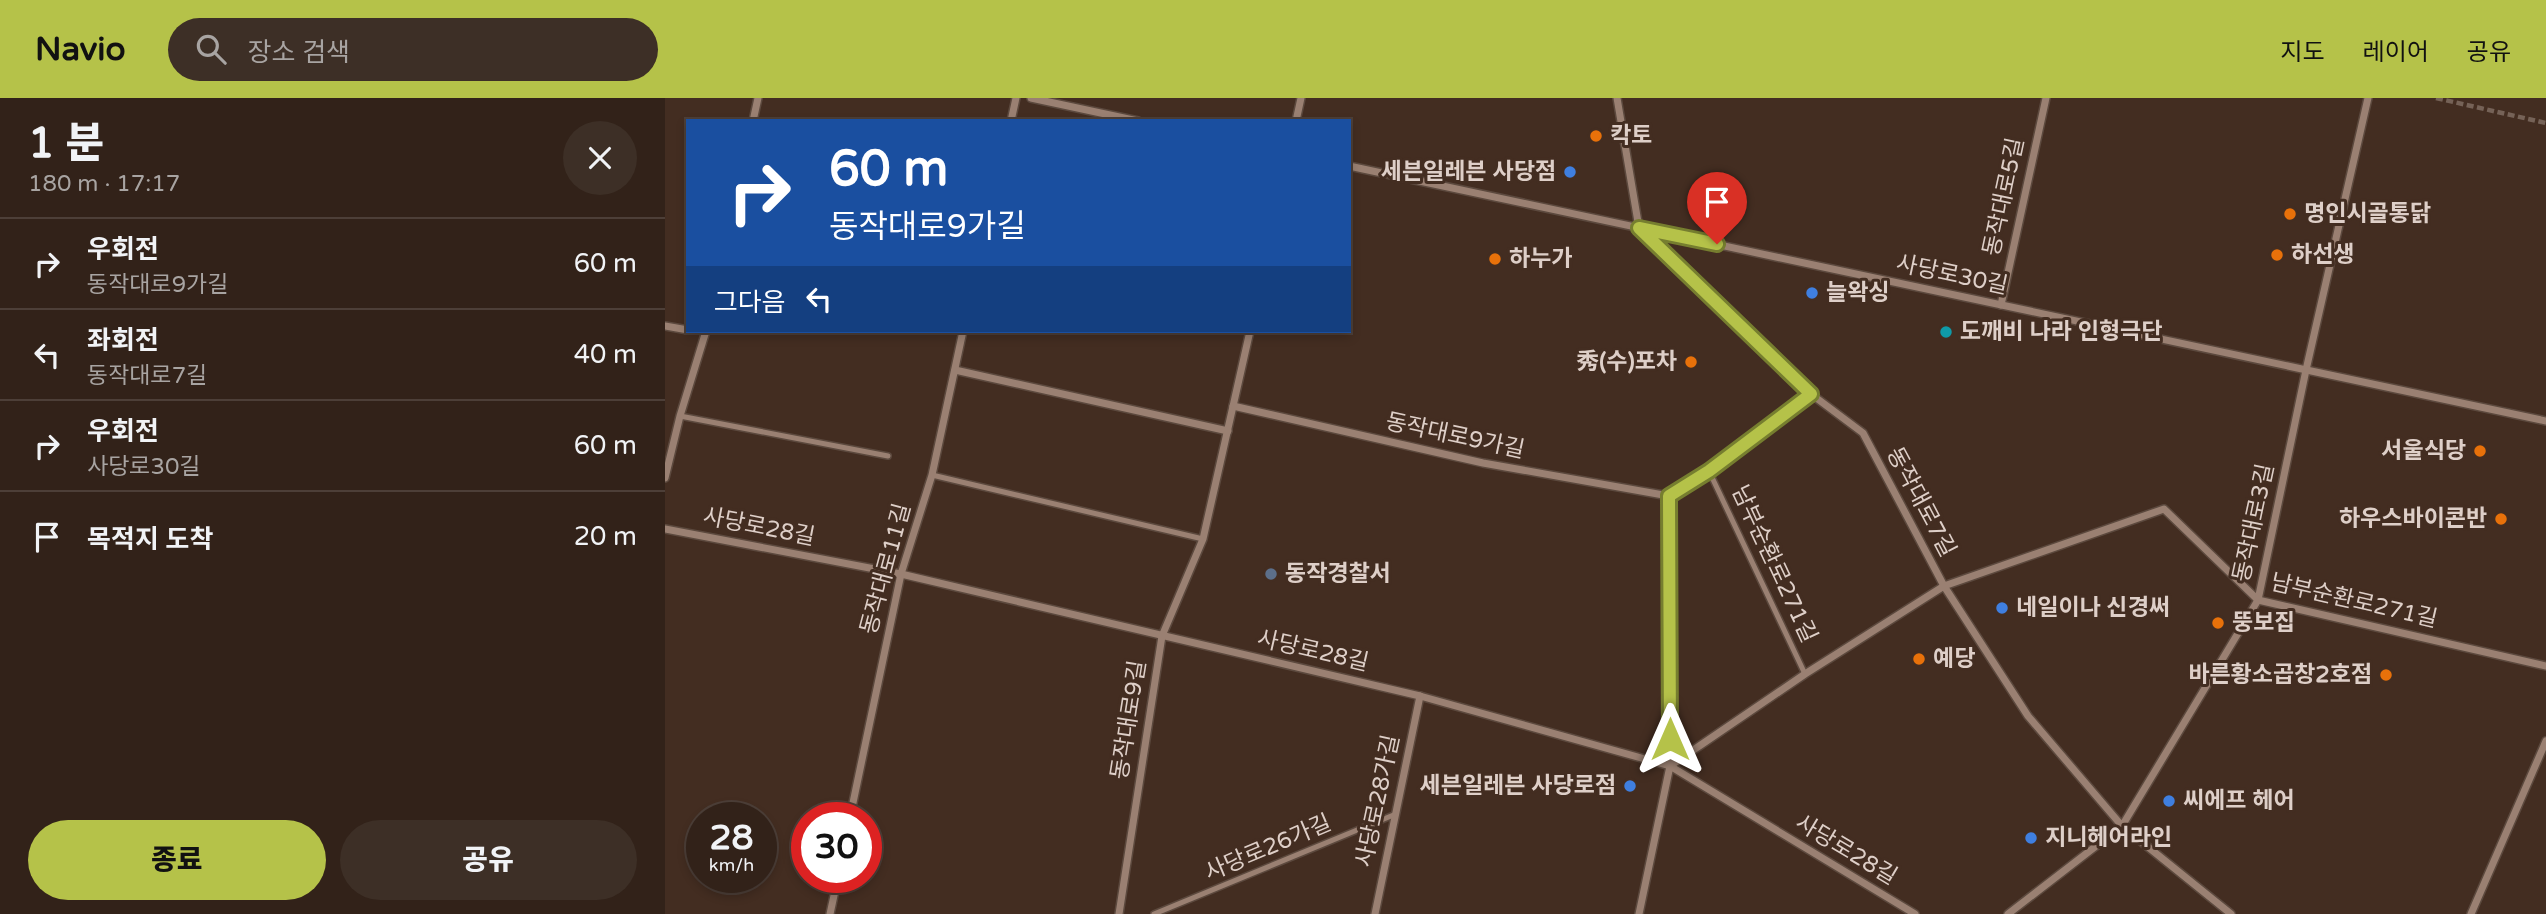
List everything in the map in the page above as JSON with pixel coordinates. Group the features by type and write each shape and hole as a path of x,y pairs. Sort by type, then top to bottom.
{"street":[{"path":"753,119 758,98"},
{"path":"1011,119 1016,98"},
{"path":"1031,98 1129,119"},
{"path":"1296,119 1301,98"},
{"path":"1618,98 1639,228"},
{"name":"동작대로5길","path":"2001,305 2046,98"},
{"name":"동작대로3길","path":"2008,914 2122,826 2258,600 2306,370 2368,98"},
{"name":"사당로30길","path":"1351,166 2546,421"},
{"name":"동작대로7길","path":"1639,228 1811,394 1863,433 1944,586 2028,716 2122,826 2231,914"},
{"path":"665,326 686,331"},
{"path":"665,478 680,416 706,333"},
{"name":"동작대로11길","path":"853,802 901,574 932,475 964,333"},
{"name":"동작대로9길","path":"1119,914 1161,636 1203,539 1250,333"},
{"path":"955,370 1228,431"},
{"path":"1639,914 1670,766 1669,496 1709,471 1811,394"},
{"name":"동작대로9가길","path":"1233,406 1483,463 1669,496"},
{"name":"남부순환로271길","path":"1670,766 1805,674 1944,586 2164,509 2258,600 2546,666"},
{"name":"사당로28길","path":"665,529 901,574 1420,696 1670,766 1915,914"},
{"name":"사당로28가길","path":"1375,914 1420,696"},
{"path":"2471,914 2546,741"},
{"path":"830,914 835,893"}],"lane":[{"path":"680,416 888,456"},
{"name":"남부순환로271길","path":"1709,471 1805,674"},
{"path":"932,475 1203,539"},
{"name":"사당로26가길","path":"1154,914 1396,814"}],"path":[{"path":"2436,98 2546,123"}],"place":[{"name":"칵토","path":"1596,136"},
{"name":"세븐일레븐 사당점","path":"1570,172"},
{"name":"명인시골통닭","path":"2290,214"},
{"name":"하선생","path":"2277,255"},
{"name":"하누가","path":"1495,259"},
{"name":"늘왁싱","path":"1812,293"},
{"name":"도깨비 나라 인형극단","path":"1946,332"},
{"name":"秀(수)포차","path":"1691,362"},
{"name":"서울식당","path":"2480,451"},
{"name":"하우스바이콘반","path":"2501,519"},
{"name":"동작경찰서","path":"1271,574"},
{"name":"네일이나 신경써","path":"2002,608"},
{"name":"뚱보집","path":"2218,623"},
{"name":"예당","path":"1919,659"},
{"name":"바른황소곱창2호점","path":"2386,675"},
{"name":"세븐일레븐 사당로점","path":"1630,786"},
{"name":"씨에프 헤어","path":"2169,801"},
{"name":"지니헤어라인","path":"2031,838"}],"route":[{"path":"1670,739 1669,496 1709,471 1811,394 1639,228 1717,244"}]}
